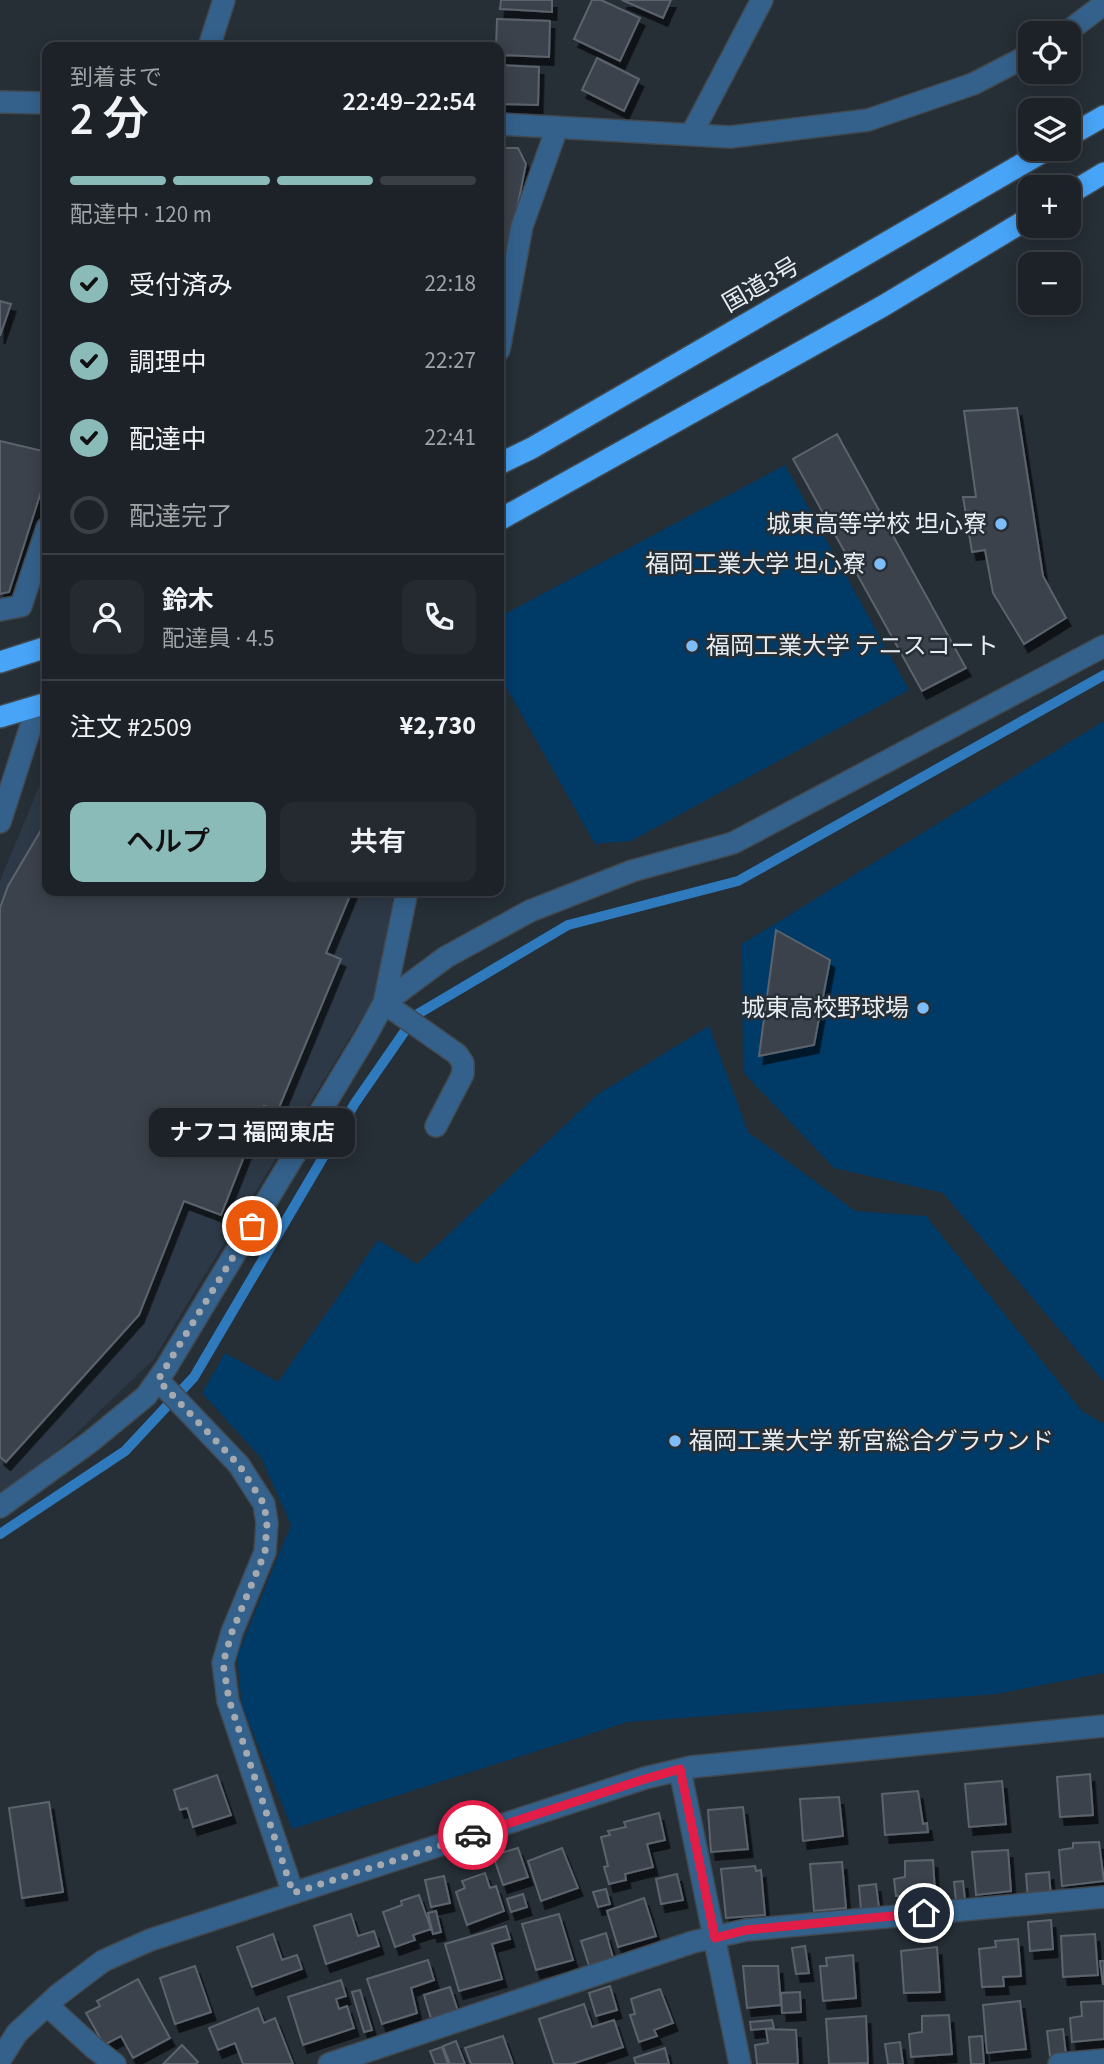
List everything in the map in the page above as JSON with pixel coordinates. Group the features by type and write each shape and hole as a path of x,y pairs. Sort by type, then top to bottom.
{"highway":[{"path":"1081,129 1104,116"},
{"name":"国道3号","path":"504,462 532,448 1027,161"},
{"path":"1081,187 1104,173"},
{"path":"504,517 883,306 1018,225"},
{"path":"0,662 42,649"},
{"path":"0,717 42,705"}],"street":[{"path":"211,42 224,0"},
{"path":"691,135 762,0"},
{"path":"1081,22 1104,4"},
{"path":"504,124 730,136 868,120 973,85 1018,61"},
{"path":"0,102 42,103"},
{"path":"504,323 522,226 557,128"},
{"path":"0,610 21,606 42,543"},
{"path":"384,1003 446,957 530,911 632,871 733,843 1104,646"},
{"path":"0,822 42,705"},
{"path":"0,1507 90,1442 146,1396 158,1380 384,1003 406,896"},
{"path":"384,1003 457,1054 463,1063 463,1074 436,1126"},
{"path":"158,1380 239,1465 264,1504 267,1523 265,1552 232,1632 223,1663 229,1700 293,1893"},
{"path":"0,2060 17,2033 47,2005 103,1961 149,1940 645,1779 680,1769 1104,1726"},
{"path":"680,1769 740,2064"},
{"path":"330,2064 693,1942 746,1930 1104,1897"},
{"path":"47,2005 115,2064"},
{"path":"1059,2064 1104,2060"}],"shaded area":[{"name":"福岡工業大学 テニスコート","path":"785,465 909,690 631,841 595,844 504,684 504,614"},
{"name":"城東高校野球場","path":"1104,721 1104,1382 943,1193 834,1168 743,1072 742,944"},
{"path":"41,782 42,896 393,896 374,998 153,1360 63,1446 0,1495 0,881"},
{"name":"福岡工業大学 新宮総合グラウンド","path":"709,1026 748,1132 855,1211 926,1216 1082,1411 1104,1424 1104,1673 996,1694 628,1722 292,1829 242,1706 237,1656 291,1525 261,1458 202,1393 225,1353 278,1382 378,1240 417,1264 598,1094"}],"building":[{"path":"501,0 552,0 552,12 500,9"},
{"path":"592,0 601,0 640,18 620,61 574,39"},
{"path":"622,0 671,0 663,18"},
{"path":"497,19 550,21 549,57 504,55 504,42 496,42"},
{"path":"597,58 639,79 624,111 582,90"},
{"path":"504,65 539,67 538,105 504,104"},
{"path":"504,148 518,148 526,164 504,272"},
{"path":"0,301 11,304 0,336"},
{"name":"城東高等学校 坦心寮","path":"1017,408 1043,576 1066,618 1024,644 993,593 985,550 972,552 963,497 976,497 964,411"},
{"name":"福岡工業大学 坦心寮","path":"837,434 966,668 922,691 793,459"},
{"path":"0,441 42,451 42,489 9,592 0,594"},
{"path":"42,828 42,896 350,896 326,953 341,959 278,1110 264,1106 221,1215 184,1201 139,1315 6,1462 0,1457 0,908 8,886"},
{"path":"776,930 830,960 814,1045 759,1056"},
{"path":"1090,1774 1093,1815 1060,1817 1057,1777"},
{"path":"217,1775 231,1815 193,1827 187,1808 180,1810 174,1790"},
{"path":"1002,1781 1006,1824 969,1827 965,1784"},
{"path":"918,1791 923,1824 927,1823 928,1832 885,1835 882,1794"},
{"path":"839,1797 843,1836 803,1841 800,1799"},
{"path":"49,1802 63,1892 22,1898 9,1808"},
{"path":"743,1807 748,1849 711,1852 708,1810"},
{"path":"659,1813 665,1840 647,1844 653,1867 625,1874 626,1880 609,1884 601,1837 610,1835 608,1831 626,1827 624,1822"},
{"path":"1099,1842 1104,1881 1062,1886 1059,1850 1073,1848 1073,1843"},
{"path":"518,1848 528,1877 503,1885 493,1855"},
{"path":"562,1848 578,1888 541,1901 528,1861"},
{"path":"1008,1850 1011,1891 976,1895 972,1852"},
{"path":"933,1860 935,1893 896,1896 894,1879 905,1877 905,1861"},
{"path":"842,1862 846,1908 814,1911 810,1864"},
{"path":"755,1866 756,1871 761,1870 765,1915 726,1918 721,1869"},
{"path":"1049,1872 1051,1898 1028,1900 1026,1874"},
{"path":"485,1873 490,1888 496,1886 504,1911 467,1925 456,1892 465,1888 462,1881"},
{"path":"677,1874 683,1900 661,1904 656,1879"},
{"path":"444,1876 450,1903 431,1907 425,1880"},
{"path":"963,1881 965,1900 956,1901 954,1882"},
{"path":"876,1884 879,1908 861,1910 859,1886"},
{"path":"606,1889 610,1904 598,1907 593,1892"},
{"path":"523,1894 527,1907 511,1912 507,1899"},
{"path":"419,1895 431,1929 413,1935 415,1940 395,1947 383,1912 402,1905 401,1901"},
{"path":"644,1898 656,1936 618,1947 607,1911"},
{"path":"436,1911 441,1932 433,1934 428,1913"},
{"path":"351,1914 358,1936 374,1931 379,1946 326,1964 314,1926"},
{"path":"559,1914 573,1960 536,1970 522,1924"},
{"path":"1051,1920 1053,1949 1030,1951 1028,1922"},
{"path":"506,1926 510,1939 492,1944 502,1979 459,1991 445,1944"},
{"path":"606,1933 614,1961 590,1969 581,1941"},
{"path":"273,1934 282,1960 297,1955 302,1969 252,1987 237,1947"},
{"path":"1095,1934 1098,1975 1063,1977 1061,1936"},
{"path":"1018,1939 1021,1976 1003,1977 1004,1986 982,1987 979,1949 996,1947 995,1941"},
{"path":"805,1946 809,1973 796,1974 792,1948"},
{"path":"937,1947 940,1992 904,1993 901,1951"},
{"path":"853,1955 856,1998 823,2001 820,1966 827,1966 826,1958"},
{"path":"428,1960 434,1980 411,1988 417,2013 382,2024 367,1979"},
{"path":"1100,1961 1104,1961 1104,1984 1103,1984"},
{"path":"195,1966 211,2012 175,2024 160,1978"},
{"path":"743,1966 778,1966 781,2005 747,2008"},
{"path":"138,1979 170,2038 133,2058 121,2036 104,2045 86,2013 100,2006 97,2001"},
{"path":"341,1980 346,1996 336,1999 339,2009 347,2006 354,2028 303,2045 288,1997"},
{"path":"610,1986 617,2010 596,2016 589,1993"},
{"path":"450,1987 459,2014 432,2022 424,1995"},
{"path":"660,1989 673,2023 654,2030 657,2036 639,2042 630,2015 635,2014 631,1999"},
{"path":"360,1990 372,2030 364,2032 352,1992"},
{"path":"800,1992 801,2012 782,2013 781,1993"},
{"path":"1020,2001 1026,2049 987,2053 983,2005"},
{"path":"1104,2001 1104,2039 1072,2042 1070,2018 1082,2016 1081,2002"},
{"path":"584,2004 592,2027 614,2020 623,2047 572,2064 554,2064 539,2019"},
{"path":"258,2008 264,2023 275,2018 293,2064 243,2064 235,2043 218,2050 209,2028"},
{"path":"949,2015 952,2054 911,2057 909,2034 922,2032 922,2016"},
{"path":"866,2016 868,2063 829,2064 826,2019"},
{"path":"772,2020 774,2028 751,2030 750,2022"},
{"path":"766,2029 796,2030 798,2064 757,2064 755,2045 768,2043"},
{"path":"1063,2029 1066,2055 1050,2056 1047,2031"},
{"path":"503,2036 513,2064 471,2064 465,2048"},
{"path":"982,2036 984,2064 971,2064 969,2037"},
{"path":"456,2041 465,2064 450,2064 443,2046"},
{"path":"900,2042 903,2064 888,2064 885,2044"},
{"path":"182,2045 198,2062 196,2064 163,2064"},
{"path":"442,2047 448,2064 435,2064 430,2051"},
{"path":"665,2048 669,2064 636,2064 634,2058"}],"waterway":[{"path":"0,1534 125,1451 194,1377 355,1103 416,1015 568,925 738,881 1104,675"}],"way so far":[{"path":"252,1226 158,1380 239,1465 264,1504 267,1523 265,1552 232,1632 223,1663 229,1700 293,1893 473,1835"}],"place":[{"name":"城東高等学校 坦心寮","path":"1001,524"},
{"name":"福岡工業大学 坦心寮","path":"880,564"},
{"name":"福岡工業大学 テニスコート","path":"692,646"},
{"name":"城東高校野球場","path":"923,1008"},
{"name":"ナフコ 福岡東店","path":"252,1226"},
{"name":"福岡工業大学 新宮総合グラウンド","path":"675,1441"}],"route":[{"path":"473,1835 680,1769 715,1938 746,1930 924,1913"}]}
